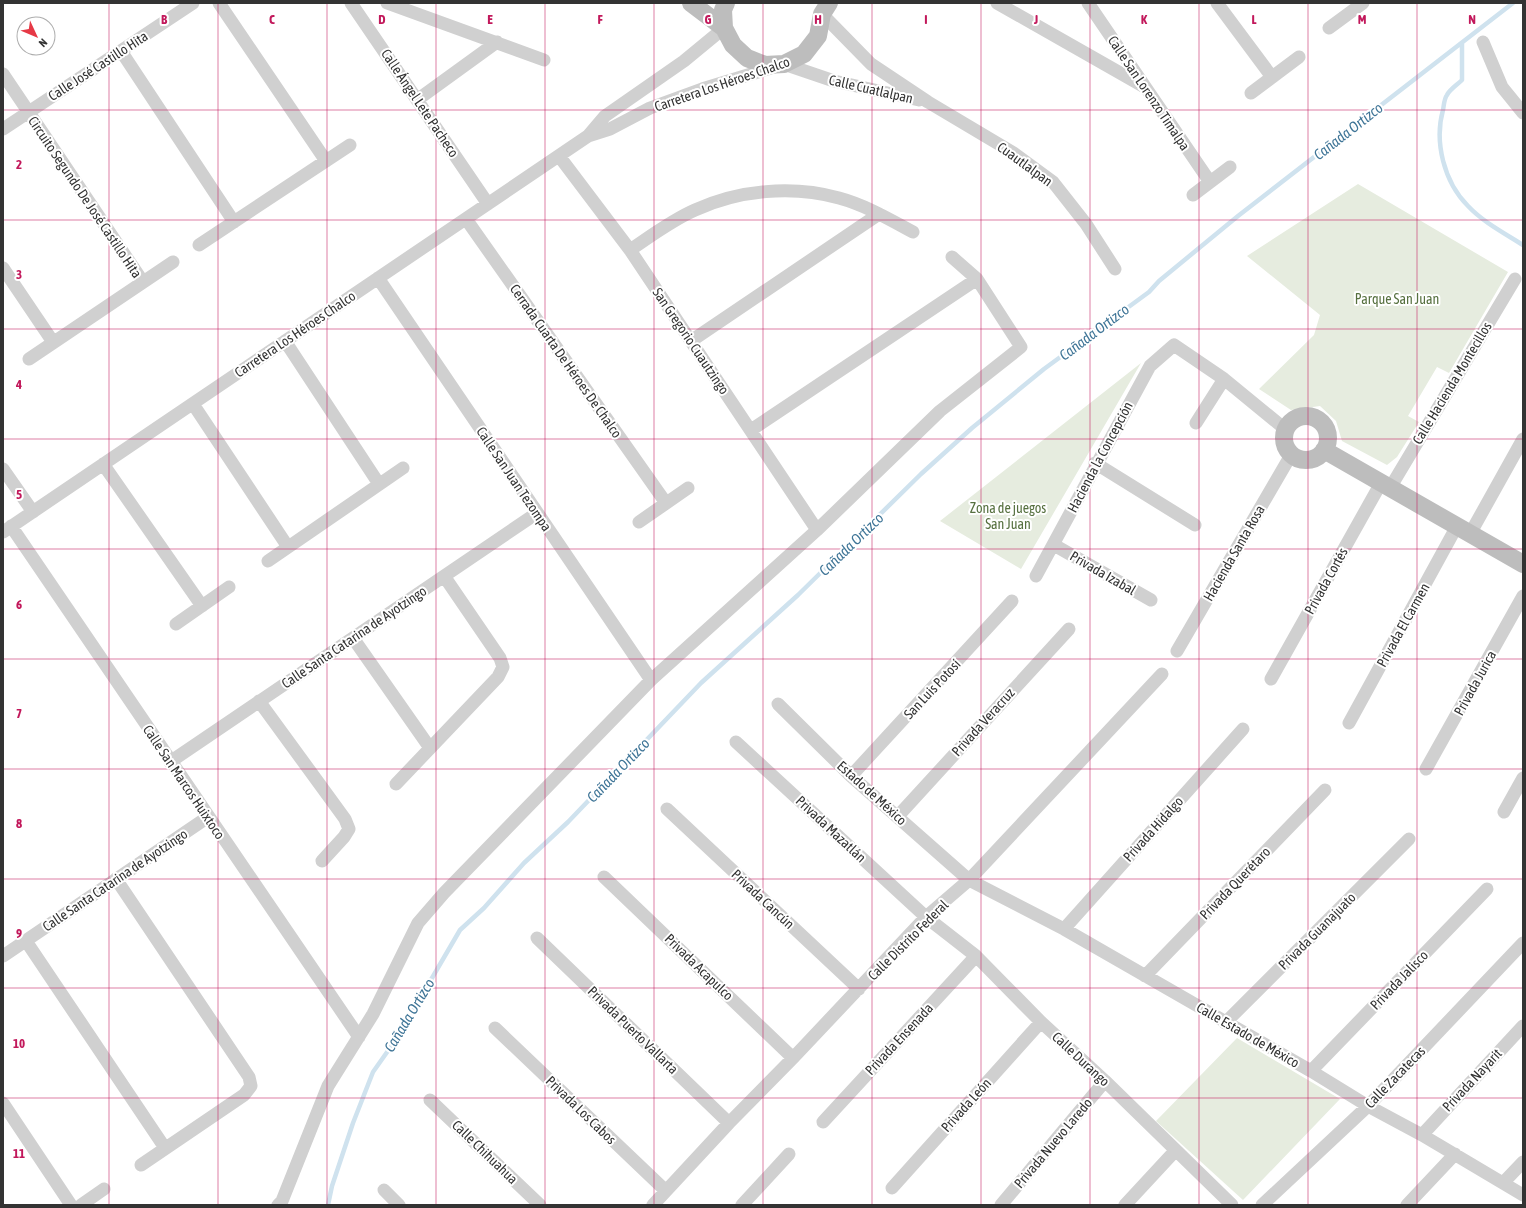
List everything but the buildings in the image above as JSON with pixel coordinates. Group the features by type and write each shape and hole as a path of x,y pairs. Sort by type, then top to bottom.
{"street":[{"name":"Calle José Castillo Hita","path":"3,129 193,3"},
{"path":"219,3 326,161"},
{"name":"Calle Ángel Lete Pacheco","path":"351,3 488,204"},
{"path":"387,3 544,60"},
{"name":"Calle Cuatlalpan","path":"691,3 724,28 733,45 747,58 765,65 784,64 834,81 928,102"},
{"path":"724,28 723,10 726,3"},
{"path":"997,3 1146,88"},
{"name":"Calle San Lorenzo Timalpa","path":"1088,3 1210,182"},
{"path":"1217,3 1272,77"},
{"path":"1329,28 1359,4"},
{"name":"Calle Cuatlalpan","path":"824,7 871,64 928,102"},
{"name":"Carretera Los Héroes Chalco","path":"588,136 610,129 650,108 702,89 784,64 804,54 818,36 824,7"},
{"name":"Carretera Los Héroes Chalco","path":"7,529 588,136 605,116 684,61 724,28"},
{"path":"417,100 496,42"},
{"path":"1483,42 1502,88 1523,113"},
{"path":"120,51 234,222"},
{"path":"1251,93 1299,57"},
{"name":"Circuito Segundo De José Castillo Hita","path":"3,74 143,282"},
{"name":"Cuautlalpan","path":"928,102 1012,152 1053,182 1086,224 1115,269"},
{"path":"199,245 350,145"},
{"name":"San Gregorio Cuautzingo","path":"559,156 630,250 752,430 817,530"},
{"path":"1193,196 1230,167"},
{"path":"630,250 695,210 744,194 777,191 810,193 838,198 879,214 913,232"},
{"path":"691,341 879,214"},
{"name":"Cerrada Cuarta De Héroes De Chalco","path":"466,219 666,503"},
{"path":"278,1205 282,1201 328,1086 373,1014 418,923 444,893 651,680 817,530 940,411 1021,347 977,280 952,257"},
{"name":"Circuito Segundo De José Castillo Hita","path":"29,359 173,262"},
{"path":"3,268 53,342"},
{"name":"Calle San Juan Tezompa","path":"378,278 651,680"},
{"name":"Calle Hacienda Montecillos","path":"1386,485 1514,279"},
{"path":"752,430 977,280"},
{"path":"285,341 379,484"},
{"name":"Hacienda la Concepción","path":"1036,576 1054,545 1095,463 1150,366 1174,345 1224,379"},
{"path":"1196,423 1224,379 1285,429"},
{"path":"193,404 288,547"},
{"path":"1310,416 1317,419 1326,430 1327,443 1324,450 1314,459 1307,460 1291,455 1284,443 1285,429 1295,418 1310,416"},
{"name":"Privada El Carmen","path":"1349,723 1464,530 1523,438"},
{"path":"1324,450 1523,564"},
{"name":"Hacienda Santa Rosa","path":"1177,651 1291,455"},
{"path":"1095,463 1195,525"},
{"path":"103,464 202,606"},
{"path":"268,561 403,468"},
{"path":"3,469 33,512"},
{"name":"Privada Cortés","path":"1271,679 1386,485"},
{"path":"639,522 688,488"},
{"name":"Calle Santa Catarina de Ayotzingo","path":"170,762 537,513"},
{"name":"Calle San Marcos Huixtoco","path":"7,529 170,762 359,1037"},
{"name":"Privada Izabal","path":"1054,545 1151,600"},
{"path":"396,784 498,677 503,667 500,658 444,576"},
{"path":"176,624 229,587"},
{"name":"Privada Jurica","path":"1426,769 1523,596"},
{"name":"San Luis Potosí","path":"851,776 1012,601"},
{"name":"Privada Veracruz","path":"898,816 1069,629"},
{"path":"353,638 430,748"},
{"name":"Calle Distrito Federal","path":"653,1205 729,1123 859,989 926,917 969,880 1162,674"},
{"path":"259,701 345,819 349,829 344,837 322,861"},
{"name":"Estado de México","path":"778,704 851,776 969,880"},
{"name":"Privada Hidalgo","path":"1064,929 1243,729"},
{"name":"Privada Mazatlán","path":"736,742 926,917"},
{"path":"1504,812 1523,778"},
{"name":"Privada Querétaro","path":"1145,976 1326,790"},
{"name":"Privada Cancún","path":"667,809 859,989"},
{"name":"Calle Santa Catarina de Ayotzingo","path":"3,956 208,817"},
{"name":"Privada Guanajuato","path":"1225,1023 1409,839"},
{"name":"Privada Acapulco","path":"604,877 793,1058"},
{"path":"116,879 249,1077 251,1086 244,1095 141,1165"},
{"name":"Calle Estado de México","path":"969,880 1064,929 1225,1023 1311,1071 1368,1106 1455,1154 1523,1195"},
{"name":"Privada Jalisco","path":"1311,1071 1487,890"},
{"name":"Calle Durango","path":"926,917 976,956 1041,1022 1105,1081 1232,1205"},
{"name":"Privada Puerto Vallarta","path":"537,938 729,1123"},
{"path":"26,940 165,1148"},
{"name":"Calle Zacatecas","path":"1262,1205 1368,1106 1523,943"},
{"name":"Privada Ensenada","path":"823,1122 976,956"},
{"name":"Privada León","path":"892,1188 1041,1022"},
{"name":"Privada Nayarit","path":"1422,1135 1523,1026"},
{"name":"Privada Los Cabos","path":"495,1028 666,1191"},
{"name":"Privada Nuevo Laredo","path":"1001,1205 1105,1081"},
{"name":"Calle Chihuahua","path":"430,1100 540,1205"},
{"path":"3,1103 71,1205"},
{"path":"1125,1205 1175,1151"},
{"path":"742,1205 789,1154"},
{"path":"1407,1205 1455,1154"},
{"path":"1503,1183 1523,1162"},
{"path":"81,1205 104,1189"},
{"path":"384,1190 399,1205"}],"green space":[{"name":"Parque San Juan","path":"1358,184 1508,272 1449,373 1437,367 1408,416 1419,422 1397,457 1387,465 1342,441 1336,421 1320,406 1291,410 1259,389 1314,335 1320,315 1247,256"},
{"name":"Zona de juegos San Juan","path":"1141,363 1021,569 940,521"},
{"path":"1237,1038 1340,1099 1243,1200 1156,1121"}],"waterway":[{"name":"Cañada Ortizco","path":"328,1205 332,1186 353,1123 373,1072 397,1038 460,930 484,908 524,863 568,822 701,683 798,595 921,474 972,428 1044,369 1149,292 1159,281 1238,216 1513,3"},
{"path":"1462,43 1462,80 1450,91 1444,102 1440,135 1443,161 1447,174 1453,185 1468,206 1501,232 1523,245"}]}
